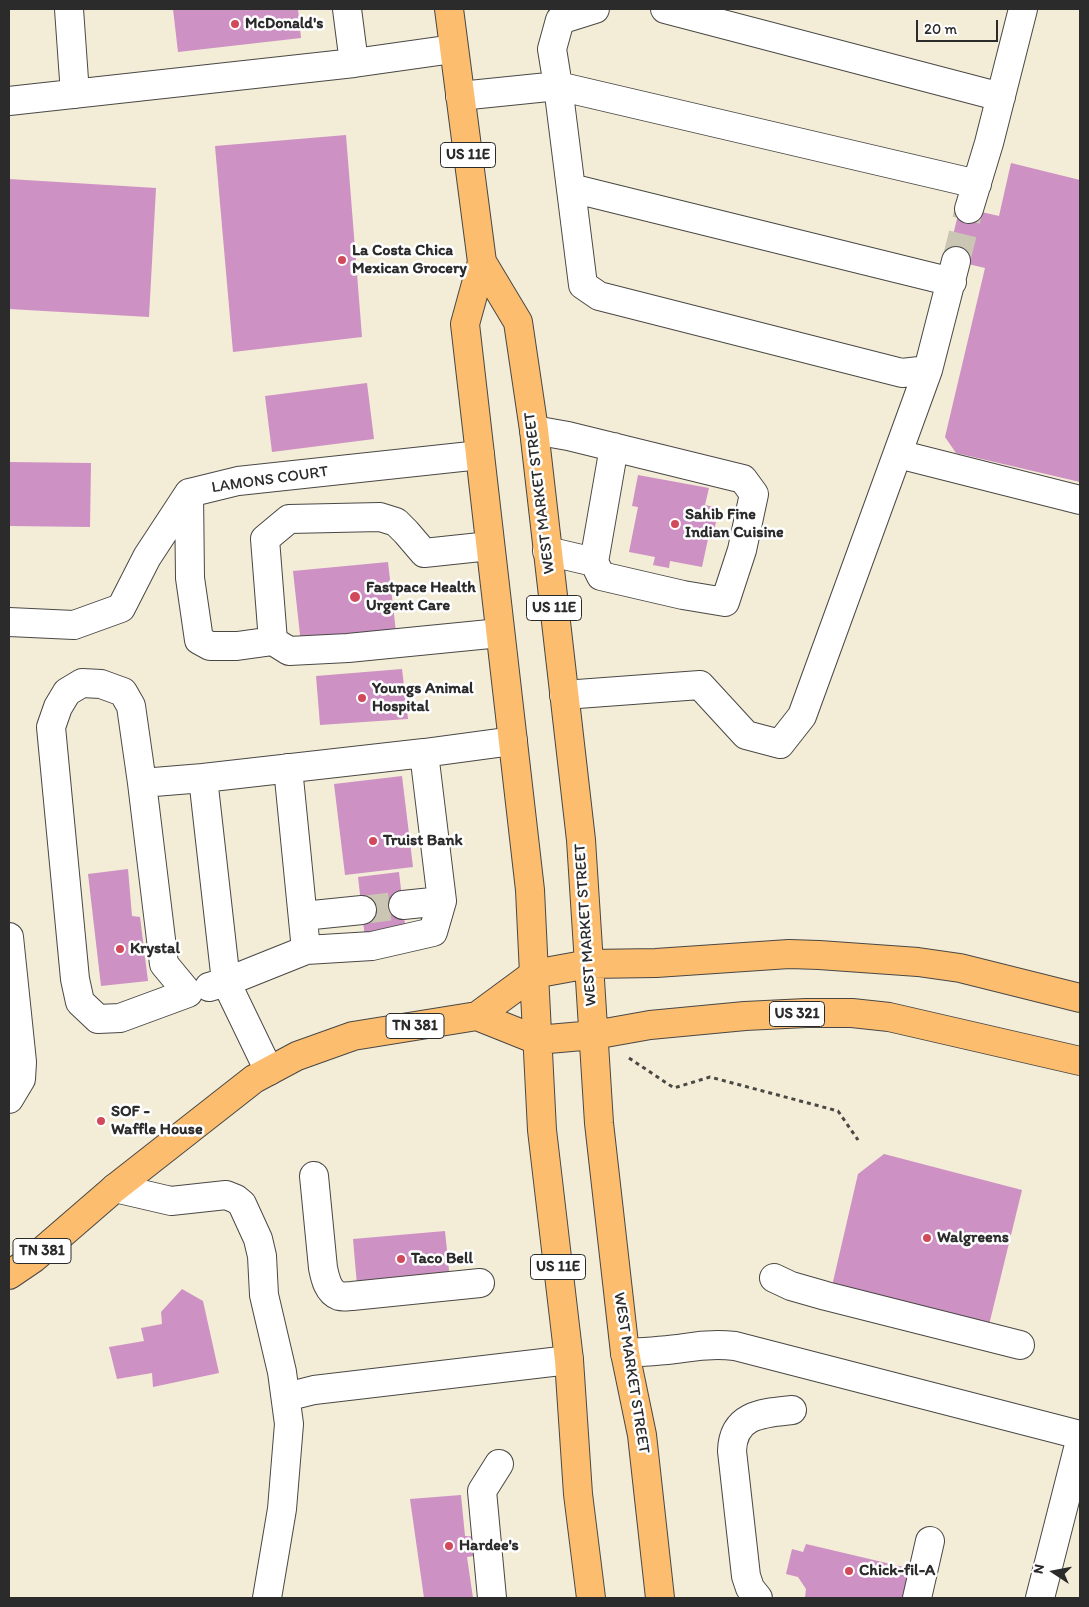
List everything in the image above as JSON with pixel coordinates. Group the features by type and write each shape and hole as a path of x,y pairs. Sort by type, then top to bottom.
{"main road":[{"name":"WEST MARKET STREET","path":"449,9 482,262 465,324 530,890 542,1130 569,1360 578,1494 591,1598"},
{"name":"WEST MARKET STREET","path":"482,262 518,322 534,430 581,840 599,1122 625,1353 642,1434 660,1598"},
{"path":"476,1016 534,974 589,964 649,963 789,954 858,957 960,968 1080,998"},
{"name":"US 321","path":"594,1035 650,1025 745,1016 852,1013 889,1018 1080,1060"},
{"path":"476,1016 537,1040 594,1035"},
{"name":"TN 381","path":"9,1275 34,1258 115,1188 254,1079 297,1056 353,1036 476,1016"}],"street":[{"path":"69,9 75,94"},
{"path":"347,9 354,63"},
{"path":"595,9 560,20 552,49 583,285 599,296 902,373 928,370"},
{"path":"665,9 1001,97"},
{"path":"460,96 558,86 973,197 1001,97 1018,10"},
{"path":"9,101 354,63 453,49"},
{"path":"564,696 700,685 746,735 780,744 802,716 928,370 954,272 571,188"},
{"path":"534,430 568,436 614,447 743,479 754,494 742,550 725,602 684,595 602,576 594,562 614,447"},
{"path":"898,454 1080,500"},
{"name":"LAMONS COURT","path":"9,622 74,625 122,608 147,557 189,493 238,481 480,455"},
{"path":"189,493 190,578 199,640 210,646 237,646 274,641 289,651 348,648 500,633"},
{"path":"274,641 265,539 289,519 380,517 396,522 424,553 490,546"},
{"path":"547,551 594,562"},
{"path":"188,993 164,964 131,706 123,692 101,684 82,683 67,692 58,707 51,727 75,979 80,1002 98,1019 120,1018 188,993 226,982 306,950 372,946 433,932 442,901 424,753"},
{"path":"142,783 424,753 513,741"},
{"path":"288,768 306,950"},
{"path":"203,778 226,982 269,1071"},
{"path":"403,905 442,901"},
{"path":"303,916 362,910"},
{"path":"9,937 22,1062 21,1079 9,1099"},
{"path":"314,1176 323,1268 331,1290 339,1296 480,1283"},
{"path":"115,1188 171,1201 226,1195 242,1204 258,1240 262,1256 264,1295 282,1372 289,1424 282,1509 267,1598"},
{"path":"774,1278 791,1286 826,1296 1020,1345"},
{"path":"625,1353 699,1345 735,1346 1080,1435"},
{"path":"286,1397 314,1390 569,1360"},
{"path":"758,1598 750,1588 746,1576 732,1451 733,1438 746,1420 760,1414 792,1410"},
{"path":"1040,1598 1080,1441"},
{"path":"492,1598 482,1491 499,1464"},
{"path":"917,1598 930,1541"}],"path":[{"path":"594,1035 674,1088 710,1077 838,1111 858,1140"}],"building":[{"path":"173,9 298,9 301,38 178,52"},
{"path":"346,135 362,337 233,352 215,146"},
{"path":"1011,163 1080,180 1080,482 956,453 945,437 985,268 947,259 960,207 999,216"},
{"path":"9,179 156,188 149,317 9,309"},
{"path":"367,383 374,439 272,452 265,396"},
{"path":"9,462 91,463 90,527 9,526"},
{"name":"Sahib Fine Indian Cuisine","path":"638,475 709,488 705,505 719,508 712,540 708,539 702,567 670,561 669,568 653,565 655,557 629,552 638,507 632,506"},
{"path":"388,562 396,632 301,644 293,571"},
{"name":"Youngs Animal Hospital","path":"402,669 408,719 320,725 316,676"},
{"path":"402,776 413,867 345,875 334,784"},
{"name":"Krystal","path":"128,869 132,916 140,917 148,981 101,986 88,874"},
{"path":"399,872 406,933 365,938 358,877"},
{"name":"Walgreens","path":"884,1154 1022,1190 989,1325 832,1286 858,1174"},
{"name":"Taco Bell","path":"445,1231 450,1280 357,1285 353,1239"},
{"path":"182,1289 203,1301 219,1373 153,1387 152,1373 117,1379 109,1347 144,1341 141,1328 162,1324 161,1312"},
{"name":"Hardee's","path":"461,1495 465,1536 481,1537 481,1555 467,1557 473,1598 424,1598 410,1499"},
{"name":"Chick-fil-A","path":"806,1544 912,1569 906,1598 805,1598 806,1589 798,1577 786,1574 792,1549 803,1552"}],"tunnel":[{"path":"956,261 969,209"},
{"path":"362,910 403,905"}],"place":[{"name":"McDonald's","path":"235,24"},
{"name":"La Costa Chica Mexican Grocery","path":"342,260"},
{"name":"Sahib Fine Indian Cuisine","path":"675,524"},
{"name":"Fastpace Health Urgent Care","path":"355,597"},
{"name":"Youngs Animal Hospital","path":"362,698"},
{"name":"Truist Bank","path":"373,841"},
{"name":"Krystal","path":"120,949"},
{"name":"SOF - Waffle House","path":"101,1121"},
{"name":"Walgreens","path":"927,1238"},
{"name":"Taco Bell","path":"401,1259"},
{"name":"Hardee's","path":"449,1546"},
{"name":"Chick-fil-A","path":"849,1571"}]}
